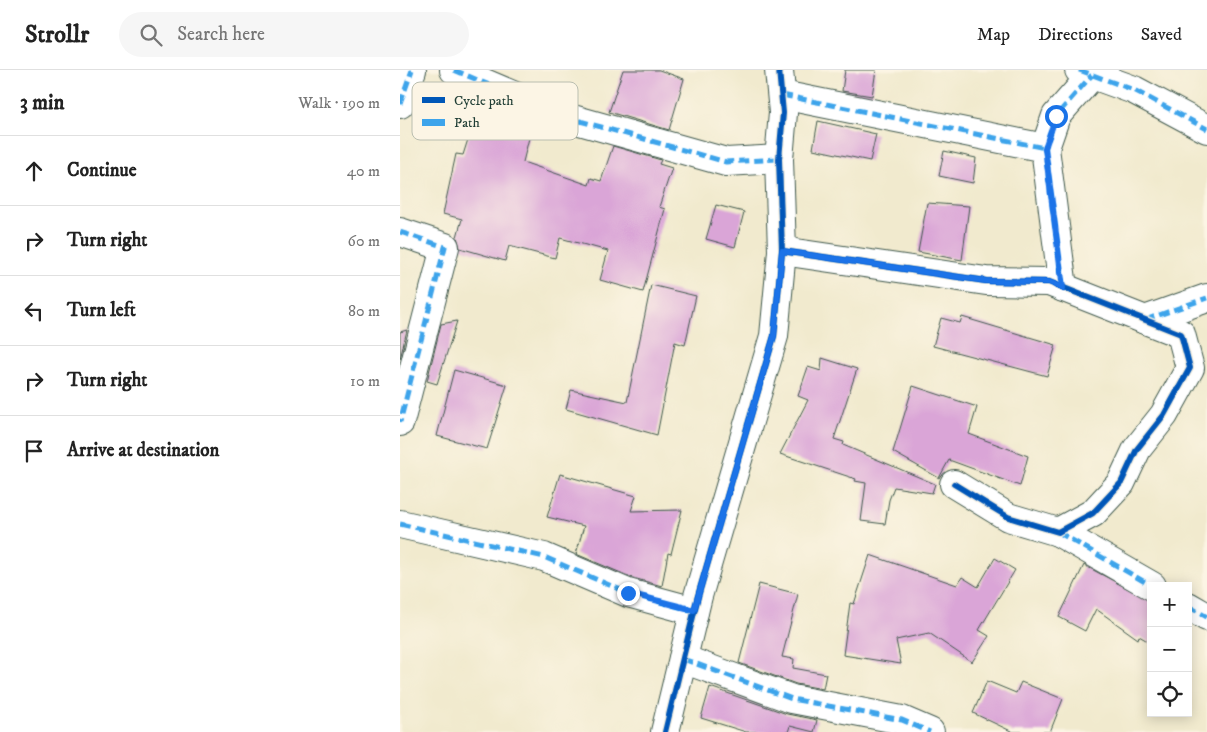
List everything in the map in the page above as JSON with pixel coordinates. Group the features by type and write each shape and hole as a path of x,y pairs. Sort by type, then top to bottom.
{"street":[{"path":"400,104 412,70"},
{"path":"454,70 482,82"},
{"path":"1063,288 1045,148 1056,116 1086,72 1134,90 1207,130"},
{"path":"665,732 694,610 774,336 782,251 779,160 781,83 1045,148"},
{"path":"578,120 726,162 779,160"},
{"path":"400,232 445,247 400,422"},
{"path":"782,251 986,281 1049,282 1181,334 1190,368 1164,414 1137,449 1121,483 1093,513 1058,532"},
{"path":"1145,320 1207,298"},
{"path":"954,484 1008,517 1058,532 1147,583"},
{"path":"400,524 544,556 628,593 694,610"},
{"path":"1192,608 1207,617"},
{"path":"683,659 792,699 902,720 930,732"}],"building":[{"path":"623,70 659,70 684,79 669,130 609,112"},
{"path":"845,70 876,70 872,96 842,91"},
{"path":"818,121 876,134 870,161 813,149"},
{"path":"468,140 528,140 523,162 589,185 591,178 601,181 613,146 661,160 659,164 672,168 659,207 665,209 643,292 600,280 608,251 560,238 555,258 509,246 505,261 460,248 457,237 462,219 443,214 456,154 463,155"},
{"path":"944,151 976,158 973,183 939,176"},
{"path":"927,203 969,206 962,260 918,252"},
{"path":"716,205 744,212 735,247 706,239"},
{"path":"651,285 696,296 685,345 675,342 657,435 566,409 571,390 627,402"},
{"path":"962,317 1056,345 1047,376 933,346 941,318 960,323"},
{"path":"457,321 437,384 427,381 441,324"},
{"path":"407,330 400,359 400,332"},
{"path":"822,358 857,369 834,439 844,442 843,445 935,484 932,493 894,487 889,500 885,524 861,521 866,483 855,481 856,479 780,454 808,400 798,396 808,367 821,371"},
{"path":"454,370 507,385 487,449 437,436"},
{"path":"913,386 977,407 969,434 1028,456 1020,486 949,460 939,478 893,452"},
{"path":"560,474 636,496 631,511 682,510 671,554 668,553 662,586 633,578 576,554 584,526 547,517"},
{"path":"870,555 957,585 962,577 978,587 995,558 1015,570 979,630 989,636 972,662 929,633 896,640 901,664 843,655 850,603 854,604"},
{"path":"1084,565 1147,599 1147,641 1139,636 1138,639 1096,609 1085,631 1059,617"},
{"path":"759,584 798,594 782,657 794,659 793,668 826,674 823,689 796,684 739,663"},
{"path":"987,681 1016,693 1021,682 1063,699 1050,732 1013,732 973,713"},
{"path":"710,687 787,714 817,720 814,732 790,726 788,732 746,732 701,718"}],"marked path":[{"path":"400,104 412,70"},
{"path":"454,70 482,82"},
{"path":"1079,70 1134,90 1207,129"},
{"path":"1063,288 1045,148 1056,116 1092,75"},
{"path":"782,95 1045,148"},
{"path":"578,120 726,162 779,159"},
{"path":"400,232 445,247 400,422"},
{"path":"1145,320 1207,298"},
{"path":"400,524 544,557 628,593 694,611"},
{"path":"1058,532 1147,583"},
{"path":"1192,608 1207,617"},
{"path":"683,659 792,699 902,720 930,732"}],"cycle path":[{"path":"665,732 698,596 774,336 782,251 779,159 783,113 779,70"},
{"path":"782,251 986,281 1049,282 1181,334 1190,368 1164,415 1137,449 1121,483 1093,513 1058,532 1008,517 954,484"}],"route":[{"path":"628,593 694,610 774,336 782,251 986,281 1049,282 1063,288 1045,148 1056,116"}]}
